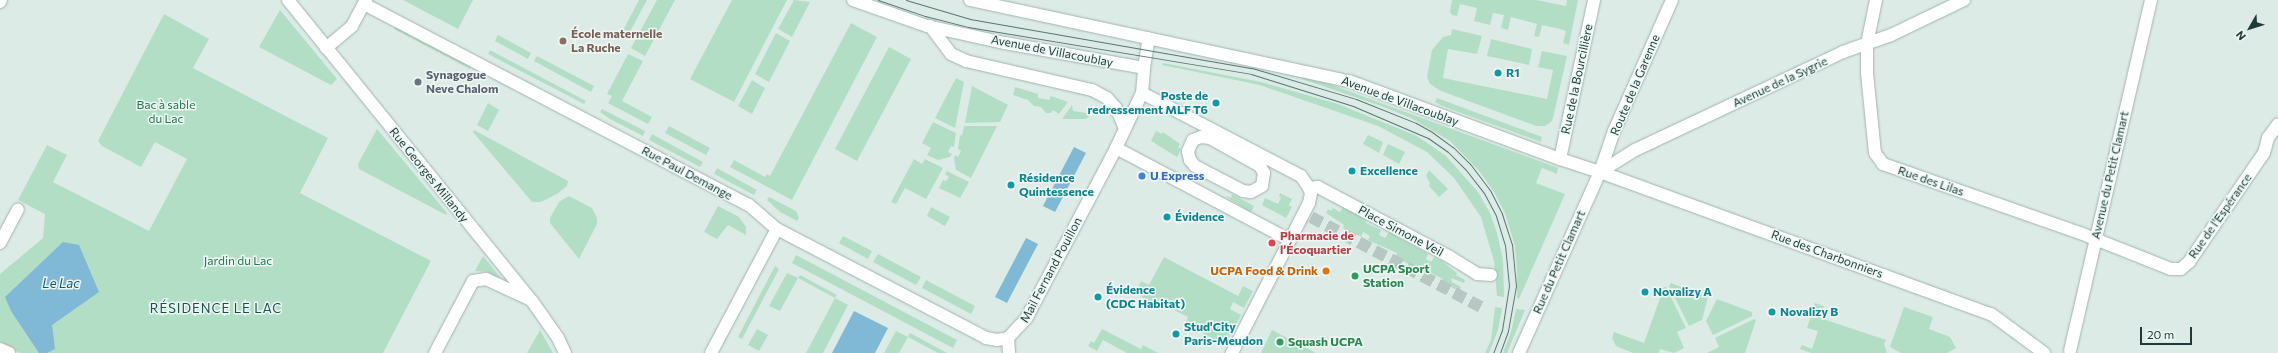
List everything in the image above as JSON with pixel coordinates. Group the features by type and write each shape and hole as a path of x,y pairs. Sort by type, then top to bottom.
{"street":[{"name":"Rue Georges Millandy","path":"288,0 532,301 558,338 565,353"},
{"name":"Avenue de Villacoublay","path":"854,0 930,26 1005,44 1144,68"},
{"name":"Avenue de Villacoublay","path":"970,0 1349,81 1560,159 1600,172"},
{"name":"Rue de la Bourcillière","path":"1560,159 1594,0"},
{"name":"Route de la Garenne","path":"1600,172 1614,132 1672,0"},
{"name":"Rue des Lilas","path":"1876,0 1867,44 1867,73 1875,153 1884,164 2095,238"},
{"name":"Avenue de la Sygrie","path":"1600,172 1635,150 1843,52 1867,44 1964,0"},
{"name":"Avenue du Petit Clamart","path":"2070,351 2151,0"},
{"path":"326,48 352,26 365,2"},
{"name":"Rue Paul Demange","path":"365,2 749,205 777,229 986,338 997,340 1008,338"},
{"path":"930,26 952,54 966,61 1092,90 1107,98 1116,108 1125,128"},
{"path":"1144,68 1149,38"},
{"name":"Mail Fernand Pouillon","path":"1008,338 1026,320 1116,148 1142,93 1144,68"},
{"path":"1142,93 1301,176 1309,188 1311,198 1308,215 1288,244 1232,353"},
{"name":"Rue de l'Espérance","path":"2095,238 2171,269 2181,269 2189,262 2264,153 2268,138 2278,124"},
{"path":"1205,137 1257,163 1263,170 1264,182 1255,191 1247,192 1195,166 1188,155 1189,147 1194,140 1205,137"},
{"path":"1116,148 1288,244"},
{"name":"Rue du Petit Clamart","path":"1519,353 1600,172"},
{"name":"Rue des Charbonniers","path":"1600,172 1992,314 2044,353"},
{"name":"Place Simone Veil","path":"1309,188 1318,187 1450,256 1477,274 1491,276"},
{"path":"0,243 18,208"},
{"path":"711,353 777,229"},
{"path":"435,353 473,281 486,279 532,301"},
{"path":"1008,338 1009,353"},
{"path":"0,348 9,353"}],"green space":[{"path":"403,0 473,0 458,29"},
{"path":"639,0 647,0 626,39 619,38"},
{"path":"657,0 675,0 645,56 631,48"},
{"path":"732,0 787,0 734,102 690,79"},
{"path":"794,0 810,2 792,37 778,29"},
{"path":"1452,0 1536,0 1566,6 1567,0 1578,0 1569,45 1563,43 1566,31 1560,29 1542,25 1539,37 1534,36 1537,24 1511,17 1508,30 1501,28 1504,15 1493,13 1490,25 1474,21 1477,8 1460,4 1457,16 1452,15 1450,12"},
{"path":"280,10 337,79 331,85 259,47"},
{"name":"Jardin du Lac","path":"164,14 209,39 193,68 328,138 300,193 431,261 383,353 20,353 0,342 0,274 43,238 45,214 18,200 47,145 67,155 53,182 149,231 187,159 155,142 141,167 102,146 98,141"},
{"path":"851,23 877,37 792,200 730,167 734,160 765,177 767,174 770,176"},
{"path":"396,26 472,65 470,69 394,29"},
{"path":"1452,29 1482,36 1477,54 1448,49 1443,78 1547,99 1553,70 1538,67 1542,51 1567,56 1551,122 1545,126 1536,126 1441,91 1430,84 1427,77 1432,50 1443,37 1451,35"},
{"path":"776,33 790,41 769,82 755,74"},
{"path":"498,35 531,53 528,59 495,41"},
{"path":"1491,39 1532,49 1529,65 1487,56"},
{"path":"889,47 911,59 857,161 835,149"},
{"path":"490,50 586,101 584,104 488,54"},
{"path":"628,54 643,61 622,101 652,117 648,124 608,103 612,96 607,94"},
{"path":"537,56 594,86 591,92 534,61"},
{"path":"1163,63 1261,82 1338,104 1417,136 1446,156 1478,192 1490,213 1497,233 1503,260 1504,297 1497,296 1494,261 1481,217 1454,178 1427,152 1378,126 1260,85 1162,65"},
{"path":"1244,64 1321,81 1558,168 1557,174 1542,168 1536,183 1565,194 1519,299 1517,298 1515,246 1505,213 1494,192 1480,172 1450,141 1411,118 1381,106 1299,78"},
{"path":"956,78 964,82 955,128 935,118"},
{"path":"752,80 765,88 752,114 738,106"},
{"path":"972,86 1008,105 1000,122 965,123"},
{"path":"1015,87 1038,94 1038,98 1049,100 1051,96 1068,102 1059,114 1053,110 1051,113 1046,113 1041,107 1034,106 1028,100 1013,95"},
{"path":"1437,98 1542,137 1541,142 1442,106 1435,102"},
{"path":"488,103 499,110 488,131 477,125"},
{"path":"1072,105 1073,111 1086,113 1089,117 1085,119 1062,119"},
{"path":"602,109 645,131 643,136 610,119 600,112"},
{"path":"933,122 956,133 954,147 951,146 948,152 952,154 950,157 938,160 927,155 931,148 922,143"},
{"path":"669,126 710,148 706,155 665,133"},
{"path":"964,126 997,126 971,178 956,170 954,158 955,155 958,157 961,151 958,149 960,135 962,136"},
{"path":"377,129 447,213 446,215 359,169 358,164"},
{"path":"474,130 568,181 567,186 557,194 541,202 532,202 473,132"},
{"path":"1156,131 1162,134 1163,132 1180,144 1178,147 1181,149 1177,157 1151,141"},
{"path":"652,134 703,162 700,167 649,140"},
{"path":"1368,135 1383,142 1379,153 1363,144"},
{"path":"1388,144 1405,152 1399,164 1383,155"},
{"path":"914,159 922,164 925,159 943,168 926,199 905,188 896,204 891,202"},
{"path":"717,168 757,190 754,195 714,174"},
{"path":"1429,170 1448,189 1439,197 1429,186 1430,183 1426,176"},
{"path":"947,171 969,182 960,198 939,188 943,180 946,181 949,177 945,174"},
{"path":"1280,193 1292,199 1289,205 1292,207 1286,218 1262,205 1265,198 1278,204 1281,198 1279,196"},
{"path":"1232,194 1254,206 1251,212 1226,197 1231,198"},
{"path":"569,196 592,208 597,218 597,224 579,259 550,223 550,218 559,202"},
{"path":"769,197 796,211 799,218 797,221 780,212 767,200"},
{"path":"718,206 739,217 746,227 746,235 728,225 717,239 704,232"},
{"path":"931,207 950,217 945,226 927,216"},
{"path":"1343,207 1365,218 1366,223 1381,230 1379,235 1385,238 1389,232 1428,254 1426,259 1431,262 1434,257 1442,261 1457,273 1456,275 1465,280 1464,283 1451,278 1452,282 1461,287 1459,291 1442,282 1443,279 1427,271 1426,273 1395,257 1397,253 1368,240 1370,236 1363,232 1361,237 1343,228 1344,225 1326,213 1328,209 1331,211 1333,208 1340,212"},
{"path":"843,236 872,251 868,259 839,243"},
{"path":"878,254 921,277 916,285 873,262"},
{"path":"796,255 957,340 953,348 792,263"},
{"path":"483,256 500,277 499,278 488,272 475,271"},
{"path":"1164,257 1238,296 1243,286 1253,291 1244,308 1233,302 1230,309 1241,315 1225,345 1185,324 1188,317 1164,305 1162,308 1135,293 1141,281 1149,285"},
{"path":"775,266 779,269 742,339 738,337"},
{"path":"787,273 798,278 780,311 769,306"},
{"path":"800,275 837,295 835,298 798,278"},
{"path":"926,280 975,306 971,314 922,288"},
{"path":"1671,283 1708,297 1702,320 1689,326 1669,286"},
{"path":"1664,287 1666,287 1686,328 1677,332 1684,348 1674,353 1660,349 1659,353 1633,353 1616,346 1612,338 1614,332 1644,343"},
{"path":"835,298 848,305 823,353 806,353"},
{"path":"1717,299 1752,312 1752,316 1713,335 1706,321"},
{"path":"1815,303 1824,306 1820,318 1886,340 1884,344 1887,353 1811,353 1800,349 1802,345 1812,349 1818,331 1807,328"},
{"path":"1495,307 1502,308 1498,330 1489,353 1485,353 1491,340"},
{"path":"1904,307 1933,317 1929,329 1950,337 1956,348 1947,353 1901,353 1890,347"},
{"path":"1516,309 1525,310 1507,353 1503,353 1511,332"},
{"path":"1754,319 1756,320 1745,353 1707,353 1719,347 1715,338"},
{"path":"757,329 768,335 759,351 748,345"},
{"path":"1102,329 1141,349 1143,345 1158,353 1127,353 1103,340 1097,351 1088,346 1091,341 1094,343"},
{"path":"540,330 553,353 527,353"},
{"name":"Squash UCPA","path":"1272,330 1287,338 1316,353 1261,353"},
{"path":"896,331 908,337 899,353 884,353"},
{"path":"910,333 947,353 938,353 908,337"}],"water":[{"path":"1074,147 1086,153 1055,212 1043,206"},
{"path":"1026,238 1038,244 1007,303 995,297"},
{"name":"Le Lac","path":"63,242 79,245 99,292 52,325 55,349 47,353 39,353 11,311 5,297"},
{"path":"854,311 888,328 875,353 832,353"}],"tunnel":[{"path":"1311,217 1483,308"}],"tram line":[{"path":"878,0 925,16 968,27 1251,74 1353,106 1428,138 1448,152 1466,170 1484,193 1496,216 1505,245 1509,286 1502,330 1493,353"},
{"path":"906,0 970,19 1252,68 1356,99 1416,123 1432,132 1453,147 1471,165 1490,190 1502,214 1512,244 1516,286 1508,331 1500,353"}],"place":[{"name":"École maternelle La Ruche","path":"563,41"},
{"name":"R1","path":"1498,73"},
{"name":"Synagogue Neve Chalom","path":"418,82"},
{"name":"Poste de redressement MLF T6","path":"1216,103"},
{"name":"Excellence","path":"1352,171"},
{"name":"U Express","path":"1142,176"},
{"name":"Résidence Quintessence","path":"1011,185"},
{"name":"Évidence","path":"1167,217"},
{"name":"Pharmacie de l’Écoquartier","path":"1272,243"},
{"name":"UCPA Food & Drink","path":"1326,271"},
{"name":"UCPA Sport Station","path":"1355,276"},
{"name":"Novalizy A","path":"1645,292"},
{"name":"Évidence (CDC Habitat)","path":"1098,297"},
{"name":"Novalizy B","path":"1772,312"},
{"name":"Stud'City Paris-Meudon","path":"1176,334"},
{"name":"Squash UCPA","path":"1280,342"}],"district":[{"name":"RÉSIDENCE LE LAC","path":"216,308"}],"park label":[{"name":"Bac à sable du Lac","path":"166,112"}]}
